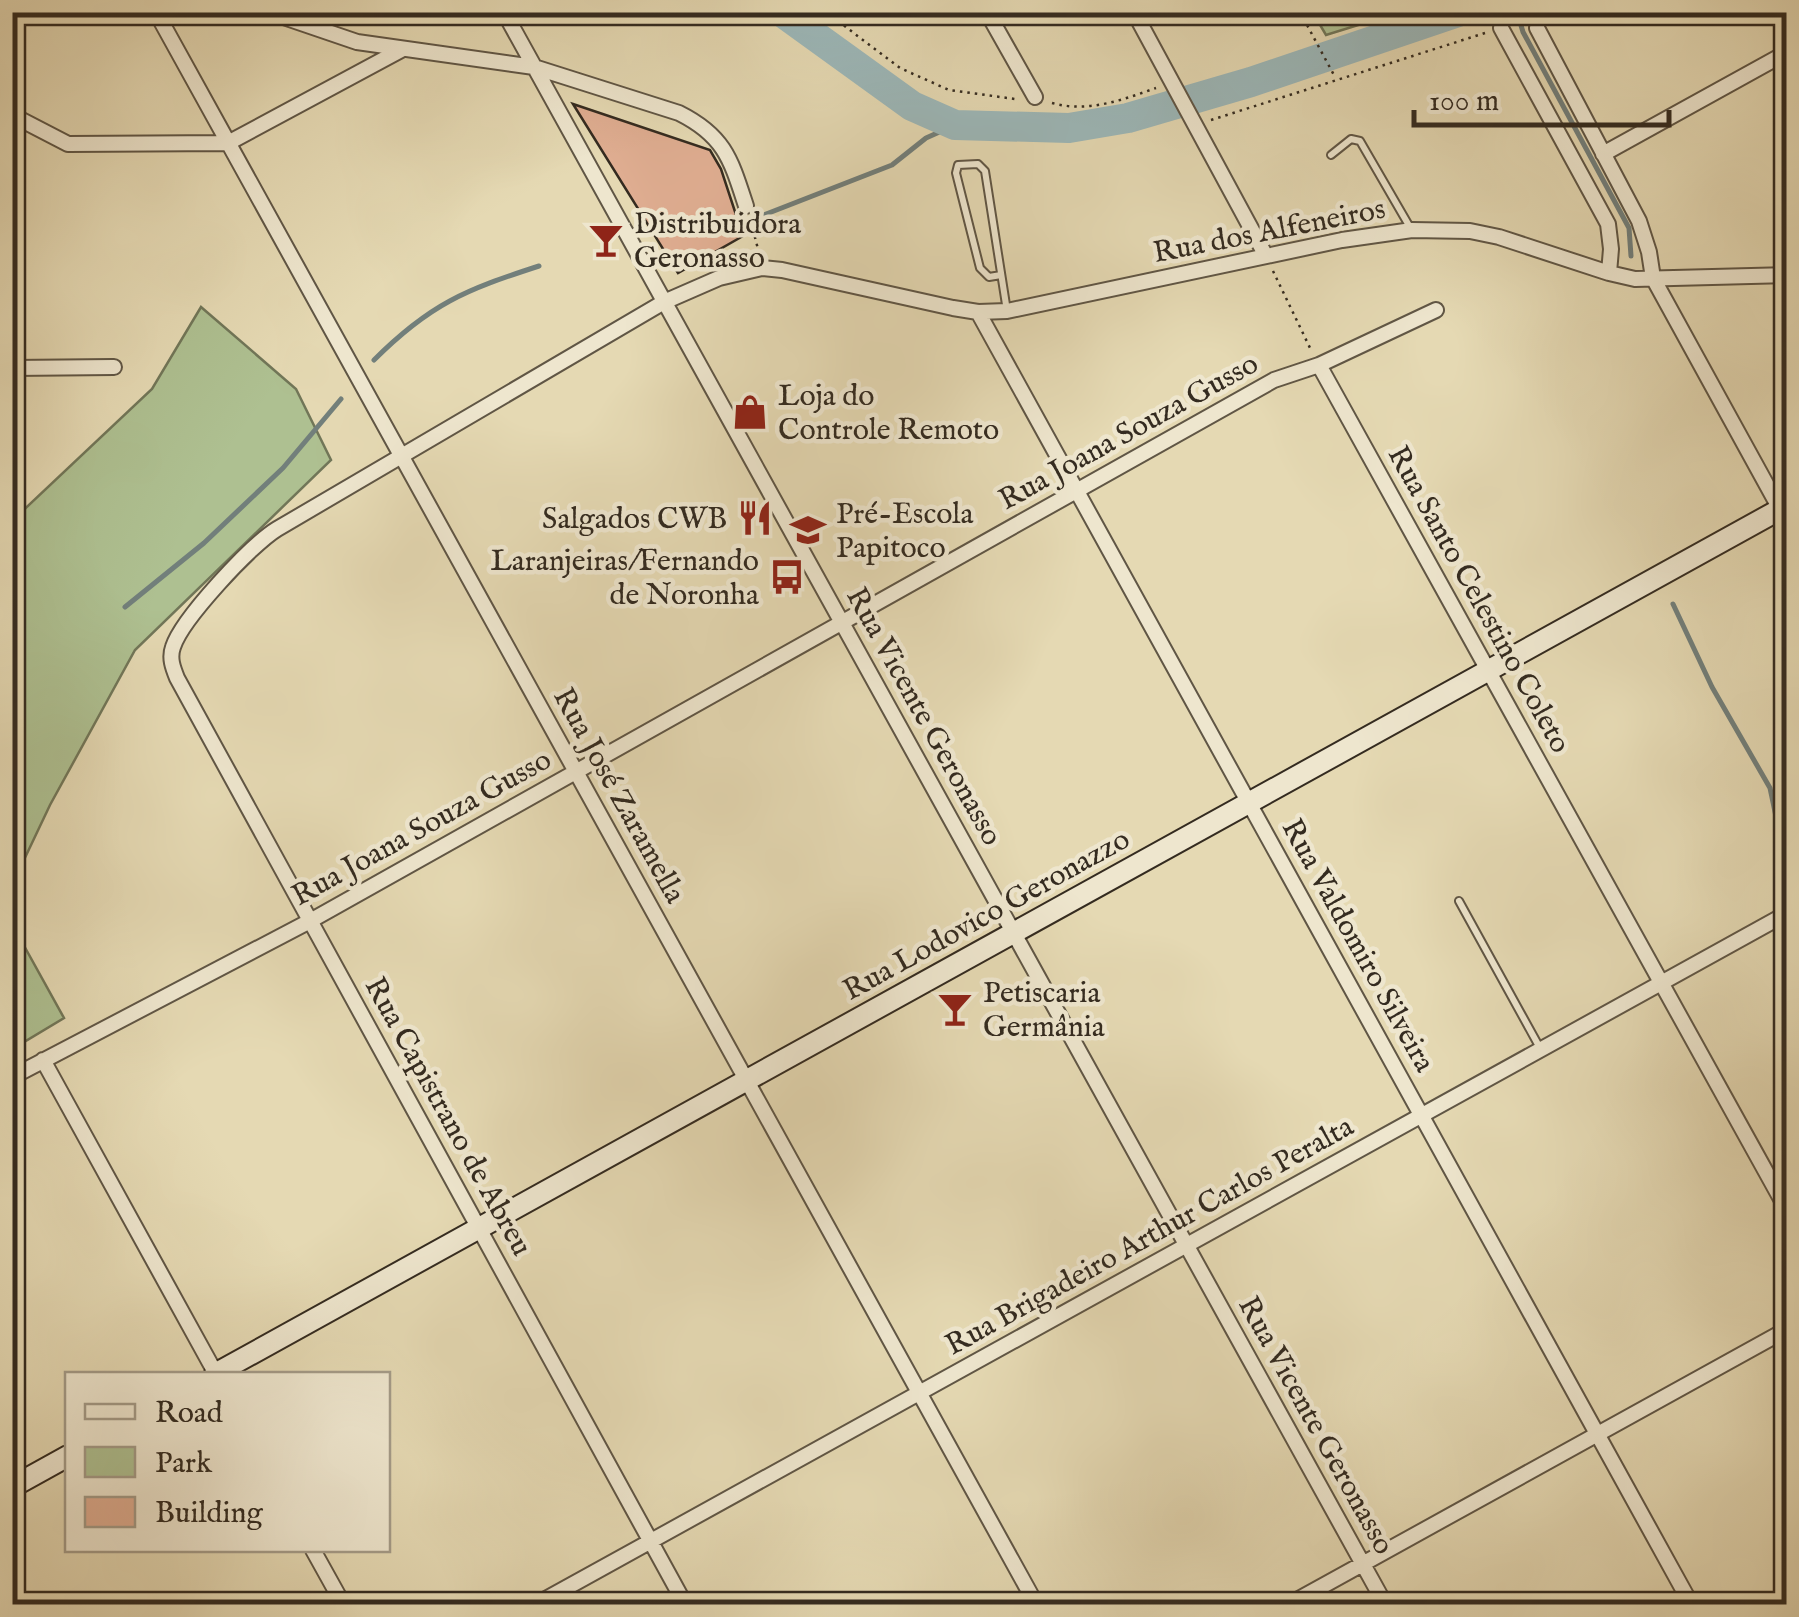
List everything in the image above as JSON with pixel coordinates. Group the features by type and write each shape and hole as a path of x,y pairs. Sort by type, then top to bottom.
{"main road":[{"name":"Rua Lodovico Geronazzo","path":"220,1372 1488,670 1784,512"},
{"path":"12,1486 65,1458"}],"street":[{"name":"Rua José Zaramella","path":"156,12 1036,1604"},
{"path":"270,12 357,42 534,67 679,113 702,124 717,138 726,151 746,206"},
{"name":"Rua Vicente Geronasso","path":"504,12 1385,1604"},
{"path":"988,12 1035,97"},
{"path":"1134,12 1266,256"},
{"path":"1501,28 1608,224 1609,273"},
{"path":"1537,28 1646,238 1652,278 1784,512"},
{"path":"12,115 68,144 228,143 402,50"},
{"path":"1603,154 1786,53"},
{"name":"Rua dos Alfeneiros","path":"664,302 719,278 762,268 978,312 1007,311 1266,256 1412,230 1470,231 1499,237 1609,273 1652,278 1786,275"},
{"path":"401,456 664,302"},
{"name":"Rua Joana Souza Gusso","path":"12,1077 310,921 1274,380 1436,310"},
{"name":"Rua Valdomiro Silveira","path":"978,312 1692,1604"},
{"name":"Rua Santo Celestino Coleto","path":"1318,364 1786,1208"},
{"path":"12,368 114,367"},
{"name":"Rua Capistrano de Abreu","path":"401,456 250,548 182,630 171,652 176,678 685,1604"},
{"name":"Rua Brigadeiro Arthur Carlos Peralta","path":"537,1604 1786,914"},
{"path":"43,1060 215,1372"},
{"path":"1290,1604 1786,1330"},
{"path":"314,1552 344,1604"}],"lane":[{"path":"1332,155 1351,139 1360,141 1412,230"},
{"path":"1002,274 990,277 980,268 956,173 958,166 978,164 985,171 1002,274 1007,311"},
{"path":"1458,901 1541,1050"}],"path":[{"path":"826,12 900,68 948,90 1013,99 1035,97 1070,107 1099,105 1174,87"},
{"path":"1300,12 1336,80"},
{"path":"1193,121 1501,28"},
{"path":"1266,256 1318,364"}],"green space":[{"path":"1313,13 1397,13 1326,35"},
{"path":"201,307 296,389 331,460 135,650 50,805 13,883 13,520 152,389"},
{"path":"12,924 64,1018 14,1048 12,1047"}],"building":[{"path":"573,104 710,150 721,169 743,236 678,273"}],"waterway":[{"path":"782,12 912,106 955,125 1069,128 1128,118 1251,82 1458,12"},
{"path":"1517,12 1523,32 1629,228 1631,256"},
{"path":"743,223 892,165 926,138 955,125"},
{"path":"374,360 413,325 450,301 539,266"},
{"path":"125,607 204,543 283,468 341,399"},
{"path":"1673,604 1712,687 1770,788 1786,864"}],"place":[{"name":"Distribuidora Geronasso","path":"606,240"},
{"name":"Loja do Controle Remoto","path":"750,412"},
{"name":"Salgados CWB","path":"755,518"},
{"name":"Pré-Escola Papitoco","path":"808,530"},
{"name":"Laranjeiras/Fernando de Noronha","path":"787,577"},
{"name":"Petiscaria Germânia","path":"955,1009"}]}
